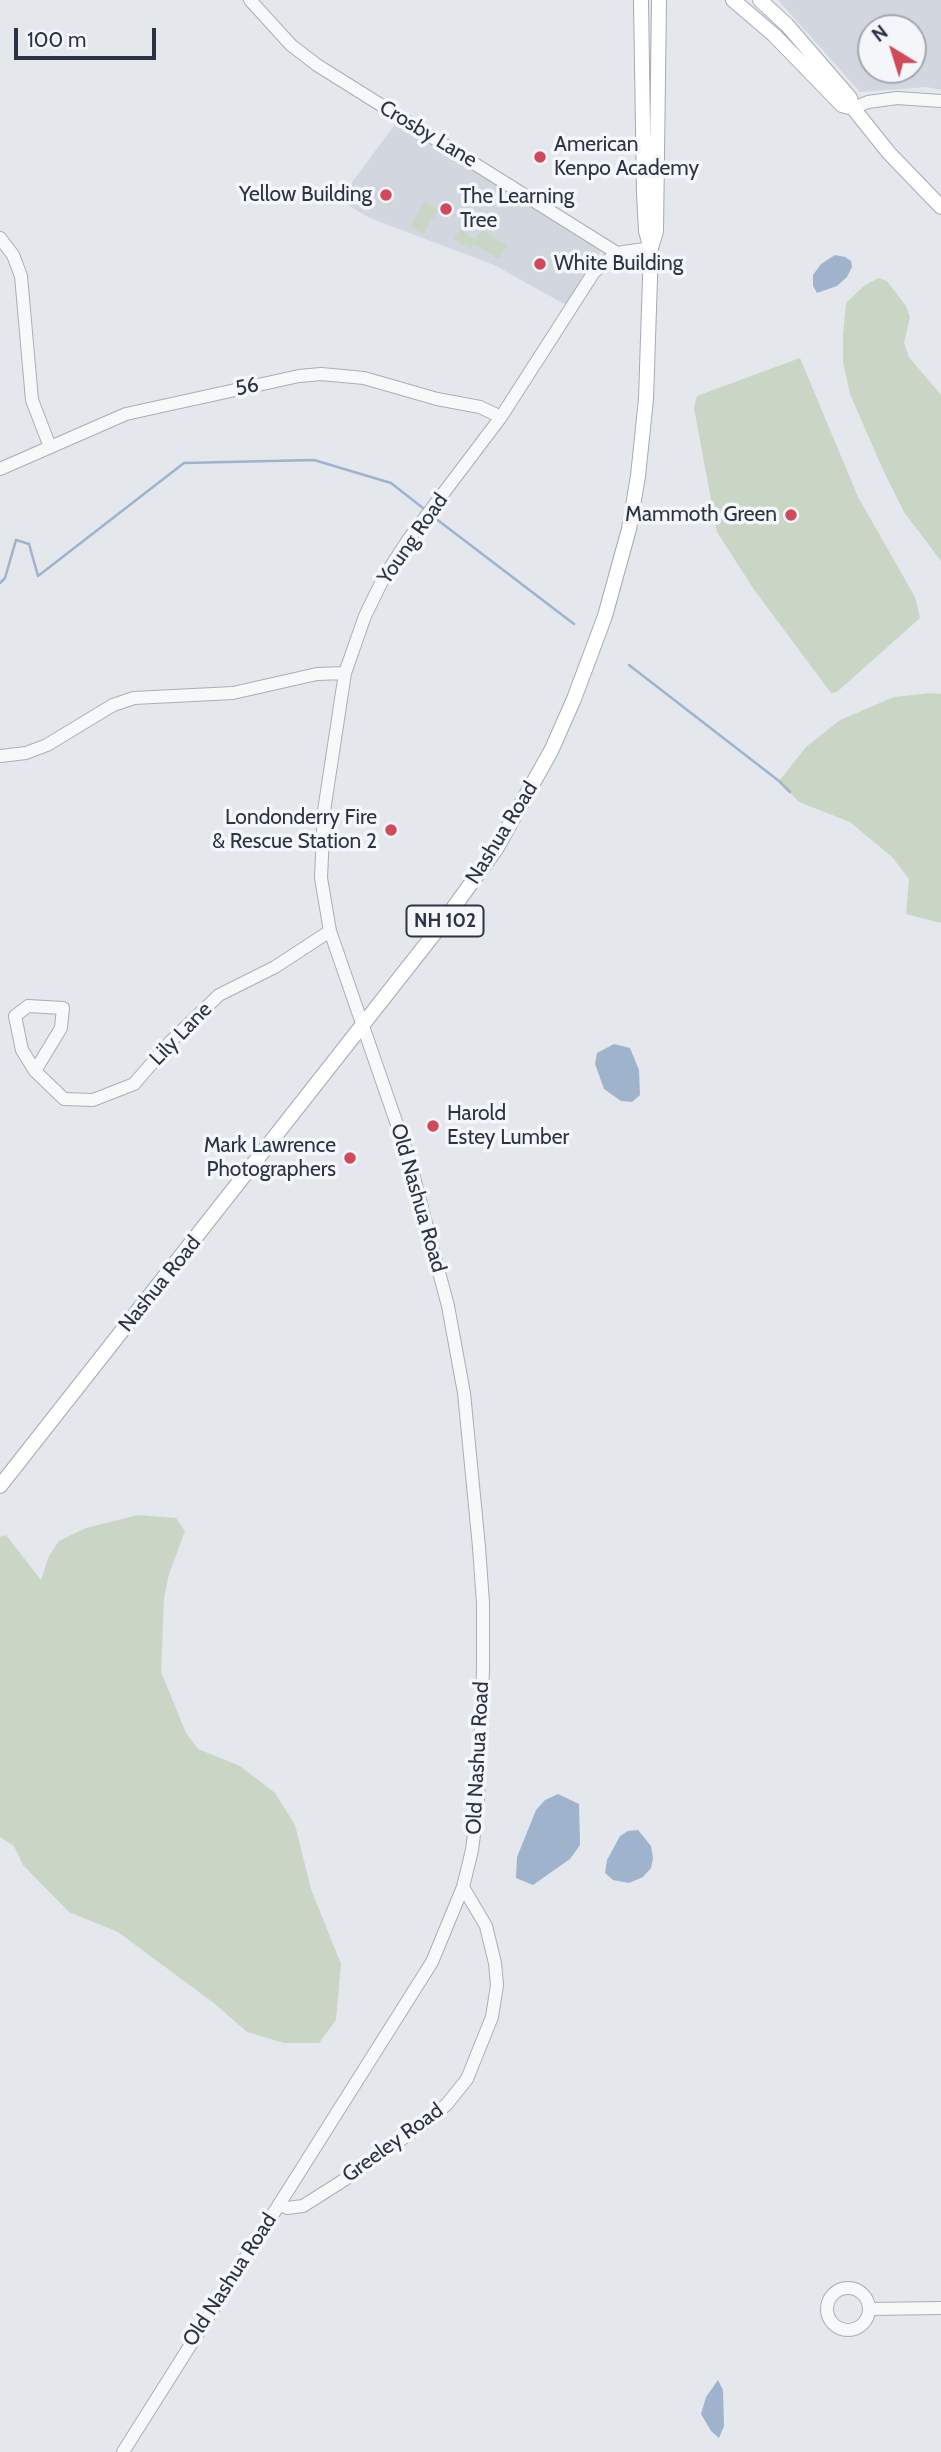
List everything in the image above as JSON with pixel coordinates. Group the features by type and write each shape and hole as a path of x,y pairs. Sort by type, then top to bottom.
{"main road":[{"name":"Nashua Road","path":"640,0 644,192 646,231 651,248"},
{"name":"Nashua Road","path":"0,1486 438,929 496,849 551,751 598,637 629,529 638,476 646,399 651,248 656,232 659,0"},
{"path":"733,0 774,35 842,105 853,108"},
{"path":"761,0 787,25 850,98 853,108 889,153 941,207"}],"street":[{"name":"Crosby Lane","path":"250,0 291,45 317,65 618,253"},
{"path":"853,108 882,99 941,101"},
{"path":"0,238 13,255 21,276 32,400 50,447"},
{"path":"618,253 651,248"},
{"name":"Young Road","path":"363,1025 330,931 323,900 321,855 331,760 345,673 365,616 384,577 408,540 501,417 594,272 618,253"},
{"name":"56","path":"0,469 105,422 148,408 299,376 321,374 364,378 437,400 480,407 501,417"},
{"path":"0,756 26,753 47,745 113,705 134,698 233,693 317,674 345,673"},
{"name":"Lily Lane","path":"35,1071 61,1028 63,1008 28,1006 15,1016 22,1050 35,1071 64,1099 93,1100 134,1084 171,1041 219,995 275,967 330,931"},
{"name":"Old Nashua Road","path":"123,2452 432,1962 463,1887 472,1850 478,1803 483,1669 480,1558 467,1415 455,1339 433,1243 399,1127 363,1025"},
{"name":"Greeley Road","path":"279,2204 288,2208 303,2206 344,2180 430,2119 447,2104 467,2079 492,2017 497,1985 486,1926 463,1887"},
{"path":"869,2309 941,2308"}],"shaded area":[{"path":"778,0 941,0 941,90 927,87 860,92"},
{"name":"The Learning Tree","path":"396,123 598,247 600,252 566,305 494,265 370,218 339,200"}],"green space":[{"path":"425,202 438,210 423,234 410,226"},
{"path":"460,229 475,240 482,230 507,246 499,259 474,244 470,249 454,239"},
{"path":"878,278 887,281 906,306 910,317 904,343 909,357 941,395 941,561 904,512 850,394 843,362 846,303 864,286"},
{"name":"Mammoth Green","path":"800,358 858,497 915,597 920,618 837,692 831,693 755,591 717,532 694,408 697,396"},
{"path":"941,694 941,923 906,914 909,879 892,857 850,822 799,802 779,781 806,747 840,720 894,697"},
{"path":"138,1515 176,1518 185,1531 169,1574 164,1598 161,1672 186,1733 198,1749 240,1766 275,1793 295,1825 311,1889 341,1964 336,2020 319,2043 284,2043 247,2032 215,2004 118,1932 69,1912 23,1865 14,1846 0,1837 0,1537 6,1535 41,1580 49,1556 59,1541 86,1528"}],"water":[{"path":"835,255 851,261 852,267 847,277 837,286 817,293 813,286 813,275 821,264"},
{"path":"614,1044 630,1048 639,1070 640,1095 632,1102 621,1101 604,1089 595,1064 597,1053"},
{"path":"558,1794 579,1804 580,1845 570,1859 533,1885 516,1878 517,1857 536,1810 545,1800"},
{"path":"638,1830 651,1846 651,1868 643,1877 629,1883 613,1880 605,1873 607,1860 620,1836 628,1831"},
{"path":"718,2380 723,2390 724,2426 719,2438 711,2431 701,2414 706,2397"}],"waterway":[{"path":"0,583 5,578 16,540 29,544 38,576 184,463 314,460 391,483 423,508"},
{"path":"435,518 574,624"},
{"path":"629,665 790,792"}],"place":[{"name":"American Kenpo Academy","path":"540,157"},
{"name":"Yellow Building","path":"386,195"},
{"name":"The Learning Tree","path":"446,209"},
{"name":"White Building","path":"540,264"},
{"name":"Mammoth Green","path":"791,515"},
{"name":"Londonderry Fire & Rescue Station 2","path":"391,830"},
{"name":"Harold Estey Lumber","path":"433,1126"},
{"name":"Mark Lawrence Photographers","path":"350,1158"}]}
